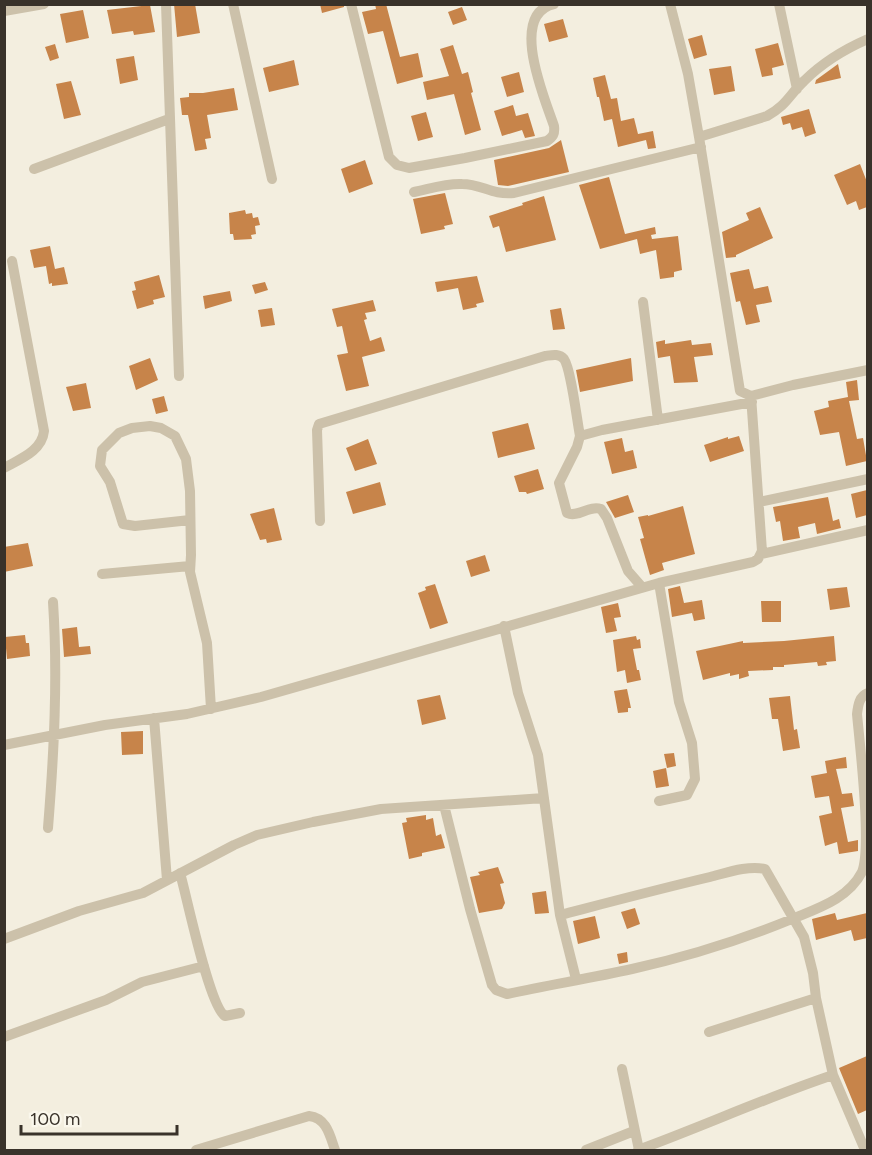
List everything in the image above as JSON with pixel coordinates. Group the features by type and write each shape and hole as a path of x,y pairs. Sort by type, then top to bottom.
{"street":[{"path":"4,11 44,4"},
{"path":"166,4 179,376"},
{"path":"233,4 272,178"},
{"path":"351,4 389,157 397,165 409,168 547,141 551,138 555,132 554,126 539,79 532,41 533,22 537,14 547,6 554,4"},
{"path":"670,4 688,74 739,385 742,393 752,399"},
{"path":"779,4 797,89"},
{"path":"414,192 460,183 493,193 514,193 700,142 767,116 784,106 815,70 867,39"},
{"path":"34,169 170,119"},
{"path":"4,468 37,448 42,441 44,431 12,261"},
{"path":"643,302 658,420"},
{"path":"320,521 317,430 319,424 553,354 564,360 567,366 580,436 559,483 567,513 573,514 592,507 601,508 628,571 642,587"},
{"path":"580,436 752,399 793,385 867,370"},
{"path":"752,399 761,554"},
{"path":"190,520 135,526 123,524 110,482 100,466 102,450 107,443 125,430 150,426 160,428 175,436 186,459 190,491 190,520 190,579 207,643 211,709"},
{"path":"759,502 867,479"},
{"path":"4,746 105,725 211,709 293,688 642,587 753,562 761,554 867,530"},
{"path":"102,574 190,566"},
{"path":"658,801 687,795 693,786 696,770 692,743 679,702 659,583"},
{"path":"48,828 55,735 56,645 53,602"},
{"path":"504,626 518,693 538,755 560,915 576,979"},
{"path":"444,805 470,909 492,985 496,990 507,994 659,962 759,932 832,902 854,884 867,858 857,714 859,704 864,694 867,693"},
{"path":"154,718 168,880"},
{"path":"4,939 79,911 142,893 257,835 360,812 544,798"},
{"path":"560,915 657,889 759,867 767,870 804,938 833,1075 865,1150"},
{"path":"180,873 204,966 221,1013 231,1016 240,1013"},
{"path":"4,1037 106,1000 150,979 204,966"},
{"path":"709,1032 816,998"},
{"path":"622,1069 639,1150 777,1094 833,1075"},
{"path":"196,1150 309,1116 316,1117 325,1124 335,1150"},
{"path":"586,1150 634,1131"}],"building":[{"path":"174,4 195,4 200,33 177,37"},
{"path":"320,4 344,4 344,7 322,13"},
{"path":"375,4 386,4 400,57 418,53 423,77 397,84 383,31 368,34 362,12 376,9"},
{"path":"150,5 155,32 134,35 133,31 112,34 107,10"},
{"path":"462,7 467,20 453,25 448,12"},
{"path":"83,10 89,38 66,43 60,14"},
{"path":"563,19 568,37 549,42 544,24"},
{"path":"702,35 707,55 694,59 688,39"},
{"path":"778,43 784,65 772,68 773,75 762,77 755,49"},
{"path":"55,44 59,58 50,61 45,47"},
{"path":"453,45 462,74 468,72 481,130 465,135 454,94 427,100 423,82 449,76 440,49"},
{"path":"134,56 138,80 120,84 116,59"},
{"path":"294,60 299,85 269,92 263,68"},
{"path":"838,64 841,78 815,84 816,80"},
{"path":"731,66 735,91 714,95 709,69"},
{"path":"519,72 524,92 507,97 501,77"},
{"path":"605,75 611,99 617,98 621,121 634,118 638,134 653,131 656,148 648,149 646,140 618,147 612,119 604,121 593,78"},
{"path":"71,81 81,115 64,119 56,84"},
{"path":"234,88 238,110 207,115 211,138 205,139 207,149 195,151 188,115 182,115 180,98 189,97 189,93"},
{"path":"513,105 516,116 528,113 535,136 525,138 522,130 502,136 494,111"},
{"path":"809,109 816,133 805,137 802,127 792,130 790,123 783,125 781,117"},
{"path":"426,112 433,137 418,141 411,116"},
{"path":"561,140 569,172 508,186 498,185 494,160 549,148"},
{"path":"365,160 373,184 349,193 341,169"},
{"path":"860,164 867,182 867,207 859,210 856,201 847,205 834,175"},
{"path":"609,177 625,234 655,227 656,234 651,235 652,239 678,236 682,270 674,272 674,277 660,279 656,250 640,254 637,239 600,249 579,185"},
{"path":"445,193 453,224 444,226 445,229 421,234 413,199"},
{"path":"544,196 556,240 506,252 499,226 493,228 489,216"},
{"path":"760,207 773,238 736,257 726,258 722,232 749,220 746,213"},
{"path":"245,210 246,214 252,213 253,218 258,217 260,225 255,226 256,234 251,235 252,239 234,240 233,234 230,234 229,213"},
{"path":"50,246 55,269 64,267 68,284 52,286 52,283 49,284 46,266 34,268 30,250"},
{"path":"749,269 754,289 768,286 772,302 756,305 760,322 746,325 740,301 736,302 730,273"},
{"path":"159,275 165,297 153,300 154,304 137,309 132,291 136,290 134,282"},
{"path":"477,276 484,302 476,304 477,307 463,310 458,288 437,292 435,282"},
{"path":"265,282 268,290 255,294 252,285"},
{"path":"230,291 232,301 205,309 203,296"},
{"path":"373,300 376,311 365,313 367,319 364,320 370,341 381,337 385,351 362,357 369,386 346,391 337,355 348,353 342,326 337,327 332,309"},
{"path":"272,308 275,325 261,327 258,310"},
{"path":"561,308 565,329 553,330 550,310"},
{"path":"665,340 665,344 691,340 692,345 711,343 713,355 694,357 698,382 674,383 670,356 658,358 656,342"},
{"path":"150,358 158,380 136,390 129,366"},
{"path":"631,358 633,381 580,392 576,370"},
{"path":"857,380 859,400 849,401 857,439 863,438 867,461 846,466 839,432 820,435 814,411 829,407 828,401 848,397 846,382"},
{"path":"86,383 91,408 73,411 66,387"},
{"path":"164,396 168,411 156,414 152,399"},
{"path":"528,423 535,449 498,458 492,432"},
{"path":"739,436 744,451 710,462 704,445"},
{"path":"622,438 625,452 633,450 637,468 612,474 604,442"},
{"path":"368,439 377,464 355,471 346,448"},
{"path":"538,469 544,489 527,494 519,492 514,476"},
{"path":"380,482 386,505 353,514 346,492"},
{"path":"867,490 867,515 856,518 851,494"},
{"path":"628,495 634,512 615,518 606,502"},
{"path":"828,497 833,521 839,519 841,528 817,534 815,523 798,527 800,538 783,541 780,521 776,522 773,507"},
{"path":"683,506 695,554 662,563 664,570 650,575 640,539 644,538 638,517"},
{"path":"274,508 282,540 267,543 266,539 260,540 250,514"},
{"path":"28,543 33,566 4,572 4,547"},
{"path":"485,555 490,571 471,577 466,561"},
{"path":"435,584 448,623 430,629 418,593 426,590 425,587"},
{"path":"680,586 684,603 702,600 705,619 694,621 692,613 672,617 668,589"},
{"path":"847,587 850,607 830,610 827,589"},
{"path":"761,601 781,601 781,622 762,622"},
{"path":"618,603 621,617 614,618 617,631 606,633 601,607"},
{"path":"77,627 79,647 90,646 91,654 64,657 62,629"},
{"path":"25,635 26,643 29,643 30,656 7,659 5,637"},
{"path":"636,636 637,640 640,639 641,648 633,649 641,680 627,683 625,670 617,672 613,640"},
{"path":"834,636 836,661 826,662 827,665 818,666 817,662 773,667 773,670 748,671 749,676 739,679 739,674 730,676 730,673 703,680 696,651 743,641 743,643 784,641"},
{"path":"627,689 631,708 628,708 628,712 618,713 614,691"},
{"path":"440,695 446,719 422,725 417,700"},
{"path":"790,696 794,730 797,729 800,748 783,751 778,719 772,719 769,698"},
{"path":"143,731 143,754 122,755 121,732"},
{"path":"674,753 676,766 667,768 664,754"},
{"path":"846,757 847,768 836,769 842,794 852,793 854,806 841,808 848,842 858,840 858,851 839,854 837,842 825,846 819,816 832,813 829,796 815,798 811,776 827,773 825,761"},
{"path":"666,768 669,786 656,788 653,771"},
{"path":"426,815 426,820 433,818 436,836 441,834 445,848 422,853 422,856 409,859 402,823 407,822 406,818"},
{"path":"498,867 504,883 500,884 505,903 502,909 479,913 470,877 480,875 478,872"},
{"path":"546,891 549,913 535,914 532,893"},
{"path":"635,908 640,924 627,929 621,912"},
{"path":"835,913 837,920 867,913 867,938 854,941 851,930 816,940 812,919"},
{"path":"595,916 600,938 578,944 573,921"},
{"path":"627,952 628,962 619,964 617,954"},
{"path":"867,1056 867,1110 858,1114 839,1068"}]}
